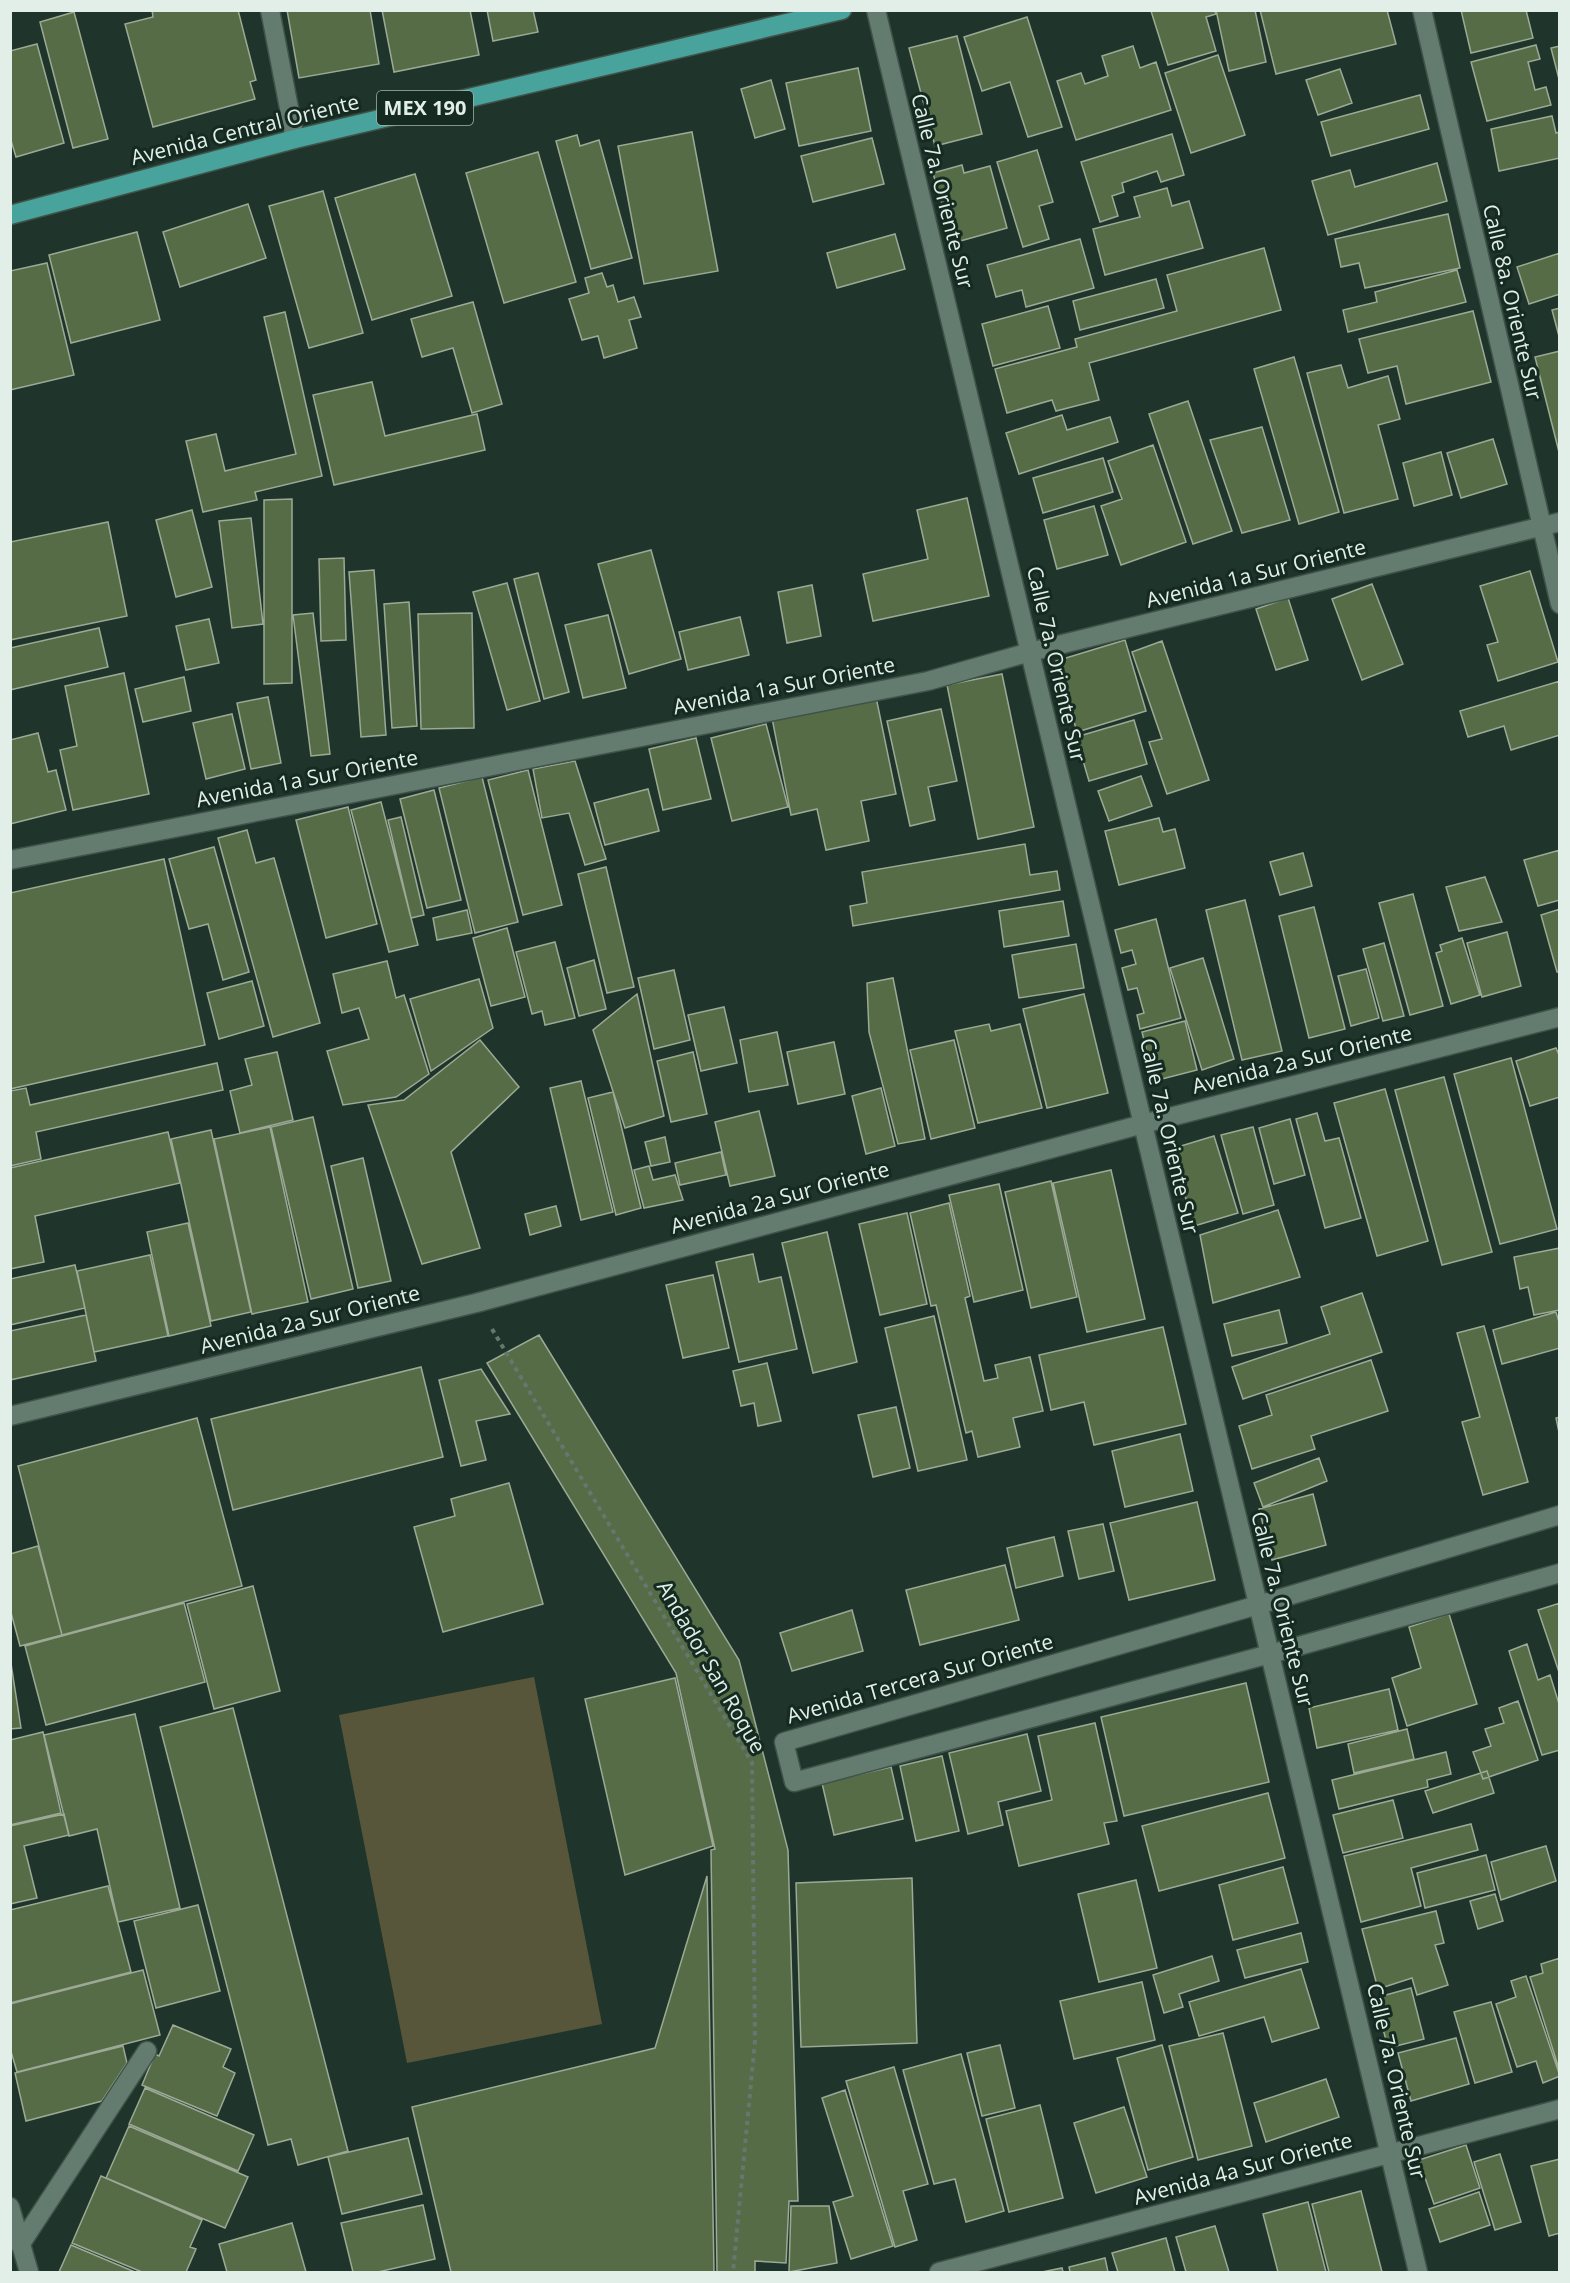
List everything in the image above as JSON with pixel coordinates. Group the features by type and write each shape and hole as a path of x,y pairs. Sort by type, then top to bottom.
{"main road":[{"name":"Avenida Central Oriente","path":"10,215 295,139 842,10"}],"street":[{"path":"270,10 295,139"},
{"name":"Calle 7a. Oriente Sur","path":"876,10 1418,2272"},
{"name":"Calle 8a. Oriente Sur","path":"1422,10 1540,527 1560,604"},
{"name":"Avenida 1a Sur Oriente","path":"10,860 928,681 1030,652 1560,522"},
{"name":"Avenida 2a Sur Oriente","path":"10,1416 476,1303 1143,1124 1560,1017"},
{"name":"Avenida Tercera Sur Oriente","path":"1560,1515 784,1742 786,1752 794,1782 1270,1654 1560,1573"},
{"path":"20,2245 147,2051"},
{"name":"Avenida 4a Sur Oriente","path":"939,2272 1560,2109"},
{"path":"10,2207 29,2272"}],"path":[{"name":"Andador San Roque","path":"476,1303 752,1763 755,2041 733,2272"}],"shaded area":[{"path":"534,1677 602,2024 407,2063 339,1715"}],"building":[{"path":"152,10 238,10 256,80 250,82 255,99 153,127 125,24 153,17"},
{"path":"287,10 370,10 379,64 299,78"},
{"path":"382,10 470,10 479,55 394,72"},
{"path":"487,10 533,10 538,32 493,41"},
{"path":"1214,10 1216,14 1206,17 1216,51 1168,65 1151,11"},
{"path":"1216,10 1255,10 1266,62 1229,71"},
{"path":"1260,10 1387,10 1396,44 1276,74"},
{"path":"1461,10 1526,10 1533,38 1471,53"},
{"path":"74,12 108,139 73,148 40,22"},
{"path":"1027,17 1062,127 1028,137 1010,82 982,91 964,37"},
{"path":"957,36 982,134 935,146 909,48"},
{"path":"37,44 64,143 16,157 10,137 10,51"},
{"path":"1536,45 1540,59 1528,62 1535,90 1546,87 1551,105 1487,121 1471,62"},
{"path":"1133,46 1140,68 1156,62 1171,110 1076,140 1057,81 1081,73 1085,84 1108,76 1102,56"},
{"path":"1560,46 1560,83 1551,48"},
{"path":"1218,55 1245,135 1191,153 1165,73"},
{"path":"858,68 871,131 799,146 786,83"},
{"path":"1340,69 1352,103 1318,115 1306,80"},
{"path":"771,80 785,129 755,138 741,89"},
{"path":"1420,95 1429,129 1331,156 1321,122"},
{"path":"1552,116 1556,133 1560,132 1560,158 1499,171 1491,129"},
{"path":"692,132 718,271 644,284 618,146"},
{"path":"1172,134 1184,175 1161,182 1157,171 1122,183 1124,192 1112,196 1118,216 1100,222 1081,162"},
{"path":"577,135 580,146 599,140 632,258 591,269 556,141"},
{"path":"872,138 884,184 813,202 801,156"},
{"path":"1037,150 1053,202 1039,206 1049,239 1023,247 997,162"},
{"path":"538,152 576,282 504,303 466,173"},
{"path":"1437,163 1447,201 1328,235 1312,181 1350,170 1355,187"},
{"path":"962,165 964,173 990,166 1007,228 953,243 933,173"},
{"path":"415,174 452,296 372,320 335,198"},
{"path":"1167,188 1172,206 1189,201 1203,248 1105,275 1093,229 1140,217 1134,197"},
{"path":"323,191 363,333 309,348 269,206"},
{"path":"248,204 266,258 180,287 163,232"},
{"path":"1448,214 1460,268 1365,288 1359,263 1341,267 1335,239"},
{"path":"137,232 160,320 71,343 49,255"},
{"path":"895,234 905,269 837,288 827,253"},
{"path":"1080,239 1094,288 1026,307 1022,290 996,297 987,265"},
{"path":"1264,248 1281,310 1089,363 1099,400 1056,411 1052,400 1007,413 995,369 1077,347 1075,339 1177,311 1167,275"},
{"path":"1560,253 1560,294 1529,304 1517,267"},
{"path":"47,263 74,375 10,390 10,271"},
{"path":"1457,270 1466,302 1348,332 1343,310 1377,302 1375,292"},
{"path":"602,273 607,287 613,285 618,302 634,297 641,317 629,320 637,348 604,358 598,336 582,340 569,299 589,293 585,278"},
{"path":"1156,279 1164,308 1080,330 1073,301"},
{"path":"473,302 502,404 472,413 453,348 422,357 411,319"},
{"path":"1048,306 1060,348 993,366 982,324"},
{"path":"1560,308 1560,340 1552,310"},
{"path":"1473,311 1491,382 1406,404 1397,366 1368,373 1359,339"},
{"path":"285,312 322,476 255,492 257,500 203,512 186,441 216,434 225,471 296,454 264,317"},
{"path":"1560,351 1560,456 1535,357"},
{"path":"1294,357 1339,512 1299,524 1254,369"},
{"path":"1341,365 1348,388 1388,376 1400,419 1378,425 1398,499 1344,513 1307,373"},
{"path":"372,382 385,436 477,414 485,450 334,485 313,395"},
{"path":"1188,401 1232,531 1193,544 1149,414"},
{"path":"1062,415 1067,430 1110,417 1118,442 1019,474 1006,433"},
{"path":"1262,427 1290,520 1242,533 1210,440"},
{"path":"1493,439 1507,484 1461,498 1447,453"},
{"path":"1153,445 1186,542 1121,565 1101,506 1122,499 1108,461"},
{"path":"1441,452 1452,495 1414,506 1403,463"},
{"path":"1103,458 1113,492 1043,513 1033,478"},
{"path":"967,498 989,596 873,621 863,574 928,559 917,510"},
{"path":"292,499 292,683 264,684 264,500"},
{"path":"1094,506 1108,555 1057,569 1044,520"},
{"path":"192,510 212,587 176,597 156,520"},
{"path":"251,518 263,624 232,628 219,521"},
{"path":"108,522 127,616 10,640 10,542"},
{"path":"651,550 681,659 629,674 598,564"},
{"path":"344,558 346,640 321,641 319,559"},
{"path":"374,570 386,735 361,737 349,572"},
{"path":"1530,571 1558,662 1498,681 1487,645 1498,642 1480,586"},
{"path":"538,573 569,692 544,699 514,579"},
{"path":"507,583 540,701 507,710 473,592"},
{"path":"1372,584 1403,664 1362,680 1332,599"},
{"path":"812,585 821,636 787,643 778,592"},
{"path":"1288,598 1308,660 1276,670 1256,609"},
{"path":"409,602 417,726 392,728 384,604"},
{"path":"313,613 330,754 311,756 293,615"},
{"path":"472,613 474,728 421,729 418,614"},
{"path":"608,615 626,688 583,698 565,625"},
{"path":"740,617 749,655 688,670 679,632"},
{"path":"209,619 219,663 186,670 176,626"},
{"path":"99,628 108,667 10,690 10,648"},
{"path":"1125,640 1146,711 1077,732 1056,661"},
{"path":"1162,641 1209,780 1167,794 1149,742 1162,739 1132,652"},
{"path":"124,673 149,794 73,810 60,750 77,746 65,686"},
{"path":"1002,674 1034,827 978,839 947,685"},
{"path":"184,677 191,711 143,722 135,689"},
{"path":"1560,681 1560,735 1511,750 1504,726 1468,737 1460,711"},
{"path":"268,697 281,763 251,769 237,703"},
{"path":"876,697 896,794 861,801 869,841 826,850 817,809 791,815 772,718"},
{"path":"941,709 957,781 928,787 935,820 910,826 887,721"},
{"path":"232,714 245,769 206,779 193,723"},
{"path":"1134,720 1147,764 1089,781 1076,737"},
{"path":"766,724 788,807 732,821 711,738"},
{"path":"38,733 48,772 56,770 66,810 10,824 10,740"},
{"path":"696,738 711,799 663,810 649,749"},
{"path":"575,761 606,859 585,865 569,813 542,818 533,769"},
{"path":"528,770 562,905 523,915 488,780"},
{"path":"1141,776 1152,806 1109,821 1098,791"},
{"path":"482,777 518,922 475,933 439,788"},
{"path":"648,789 659,831 605,845 594,803"},
{"path":"434,790 461,900 427,908 400,799"},
{"path":"381,802 418,945 389,952 351,810"},
{"path":"348,807 377,924 326,938 296,820"},
{"path":"401,817 424,915 411,918 388,820"},
{"path":"1159,818 1163,832 1175,829 1185,868 1119,885 1105,831"},
{"path":"247,830 256,863 274,858 320,1023 273,1037 218,838"},
{"path":"1025,844 1030,875 1057,871 1060,890 853,926 850,906 867,903 862,872"},
{"path":"214,847 249,972 223,980 208,924 189,929 169,859"},
{"path":"1560,850 1560,900 1538,906 1524,860"},
{"path":"1303,853 1312,886 1280,895 1270,862"},
{"path":"164,859 205,1045 10,1089 10,893"},
{"path":"606,867 634,987 607,993 578,874"},
{"path":"1485,877 1502,922 1459,931 1446,887"},
{"path":"1413,894 1443,1006 1410,1015 1379,903"},
{"path":"1245,900 1282,1051 1242,1060 1206,910"},
{"path":"1063,901 1069,936 1004,947 999,911"},
{"path":"1314,907 1345,1029 1309,1038 1279,916"},
{"path":"1560,909 1560,972 1557,972 1541,915"},
{"path":"467,910 472,933 437,940 433,918"},
{"path":"1156,919 1181,1018 1140,1029 1137,1015 1144,1013 1137,988 1128,990 1122,968 1136,964 1132,950 1121,953 1115,930"},
{"path":"507,928 525,997 491,1006 473,938"},
{"path":"1507,932 1521,986 1482,997 1467,943"},
{"path":"1462,938 1480,995 1451,1004 1436,953 1442,951 1440,945"},
{"path":"555,942 575,1018 545,1025 542,1011 532,1014 516,952"},
{"path":"1384,943 1404,1016 1383,1021 1363,949"},
{"path":"1076,944 1084,988 1019,998 1012,955"},
{"path":"1203,958 1234,1059 1202,1070 1170,968"},
{"path":"594,960 606,1009 579,1016 567,968"},
{"path":"387,961 396,998 404,995 429,1074 396,1097 343,1105 327,1051 369,1039 359,1008 342,1013 333,974"},
{"path":"1366,969 1379,1018 1351,1026 1338,976"},
{"path":"674,970 690,1040 654,1049 638,978"},
{"path":"893,978 925,1139 898,1144 869,1032 867,983"},
{"path":"479,979 493,1028 431,1071 410,999"},
{"path":"252,981 264,1026 219,1039 207,993"},
{"path":"637,994 664,1116 625,1128 593,1030"},
{"path":"1084,994 1108,1093 1047,1108 1023,1009"},
{"path":"724,1007 737,1063 701,1071 688,1015"},
{"path":"1185,1021 1197,1070 1154,1081 1142,1032"},
{"path":"989,1024 991,1031 1020,1024 1042,1108 978,1123 955,1031"},
{"path":"777,1032 788,1085 749,1092 740,1040"},
{"path":"480,1040 519,1087 451,1152 480,1248 422,1264 368,1105 404,1100"},
{"path":"954,1040 975,1128 931,1139 910,1050"},
{"path":"834,1042 845,1094 798,1104 787,1052"},
{"path":"1556,1048 1560,1057 1560,1097 1530,1106 1516,1061"},
{"path":"277,1052 293,1120 240,1133 230,1091 252,1085 245,1059"},
{"path":"693,1052 707,1114 671,1122 657,1061"},
{"path":"1511,1058 1557,1229 1500,1244 1454,1074"},
{"path":"217,1063 223,1090 36,1132 41,1159 10,1166 10,1091 26,1088 30,1105"},
{"path":"1444,1077 1492,1252 1442,1265 1395,1090"},
{"path":"581,1081 613,1212 581,1220 550,1088"},
{"path":"881,1088 895,1146 866,1154 852,1096"},
{"path":"1385,1089 1428,1241 1377,1256 1334,1103"},
{"path":"613,1092 641,1208 616,1215 588,1098"},
{"path":"759,1111 775,1176 730,1186 715,1122"},
{"path":"1317,1113 1325,1141 1339,1138 1361,1218 1325,1228 1296,1119"},
{"path":"313,1117 353,1289 311,1299 271,1127"},
{"path":"1290,1119 1305,1175 1274,1184 1259,1128"},
{"path":"270,1127 308,1302 252,1314 214,1139"},
{"path":"1253,1127 1274,1205 1243,1214 1221,1135"},
{"path":"211,1130 251,1312 211,1321 171,1139"},
{"path":"168,1132 180,1183 35,1216 44,1262 10,1269 10,1168"},
{"path":"1214,1136 1238,1213 1194,1226 1171,1149"},
{"path":"665,1137 670,1162 651,1166 645,1142"},
{"path":"721,1152 726,1175 680,1185 675,1163"},
{"path":"363,1158 391,1281 358,1288 331,1166"},
{"path":"649,1166 653,1180 675,1175 683,1200 644,1208 634,1170"},
{"path":"1111,1170 1145,1319 1087,1332 1053,1183"},
{"path":"1051,1181 1077,1297 1031,1308 1005,1192"},
{"path":"999,1184 1023,1290 974,1302 949,1195"},
{"path":"949,1203 970,1296 965,1298 984,1381 998,1378 995,1365 1030,1357 1043,1411 1013,1418 1020,1447 978,1457 972,1431 966,1433 936,1305 931,1306 910,1213"},
{"path":"556,1206 561,1226 530,1235 525,1214"},
{"path":"1278,1210 1300,1277 1213,1303 1200,1235"},
{"path":"907,1213 927,1304 880,1315 859,1224"},
{"path":"188,1223 211,1326 169,1336 147,1232"},
{"path":"827,1232 857,1362 813,1373 782,1243"},
{"path":"1560,1248 1560,1310 1534,1315 1528,1287 1520,1289 1514,1257"},
{"path":"753,1254 759,1282 781,1277 797,1349 739,1362 716,1262"},
{"path":"150,1255 168,1336 94,1352 77,1271"},
{"path":"75,1265 85,1308 10,1325 10,1279"},
{"path":"713,1275 729,1348 683,1358 666,1285"},
{"path":"1362,1293 1382,1352 1243,1399 1232,1367 1330,1334 1321,1307"},
{"path":"1279,1310 1287,1343 1232,1356 1224,1324"},
{"path":"1556,1312 1560,1325 1560,1348 1502,1364 1493,1330"},
{"path":"86,1315 96,1361 10,1380 10,1331"},
{"path":"934,1316 967,1460 918,1471 885,1328"},
{"path":"1484,1326 1528,1482 1483,1495 1462,1422 1480,1417 1457,1333"},
{"path":"1163,1327 1186,1424 1094,1445 1084,1402 1051,1410 1039,1355"},
{"path":"539,1335 739,1660 788,1850 798,2201 789,2201 786,2263 755,2261 755,2272 717,2272 711,1850 715,1849 676,1673 487,1363"},
{"path":"1371,1360 1388,1411 1311,1436 1315,1449 1252,1469 1239,1426 1272,1415 1266,1395"},
{"path":"767,1363 781,1421 758,1426 754,1403 741,1406 733,1371"},
{"path":"421,1367 443,1457 233,1510 211,1419"},
{"path":"481,1369 510,1414 476,1421 486,1460 461,1466 439,1380"},
{"path":"896,1407 910,1468 873,1477 858,1415"},
{"path":"1560,1417 1560,1437 1556,1418"},
{"path":"197,1418 242,1586 62,1635 18,1466"},
{"path":"1180,1434 1193,1491 1125,1507 1112,1451"},
{"path":"1319,1458 1327,1481 1263,1507 1254,1483"},
{"path":"509,1483 543,1604 443,1632 414,1527 455,1516 451,1499"},
{"path":"1313,1494 1326,1545 1272,1560 1259,1509"},
{"path":"1197,1502 1215,1580 1129,1600 1110,1523"},
{"path":"1103,1524 1114,1571 1079,1579 1068,1531"},
{"path":"1054,1537 1063,1576 1016,1588 1007,1548"},
{"path":"38,1546 62,1635 20,1646 10,1609 10,1554"},
{"path":"1005,1565 1019,1620 920,1645 906,1590"},
{"path":"253,1586 280,1691 214,1709 187,1604"},
{"path":"184,1603 205,1682 46,1725 25,1646"},
{"path":"1560,1603 1560,1675 1538,1610"},
{"path":"852,1610 863,1651 792,1671 780,1633"},
{"path":"1449,1614 1477,1704 1407,1726 1392,1678 1421,1668 1409,1627"},
{"path":"1527,1644 1538,1680 1550,1675 1560,1707 1560,1750 1542,1755 1509,1651"},
{"path":"10,1657 21,1728 10,1729"},
{"path":"675,1678 713,1846 625,1875 585,1699"},
{"path":"1246,1683 1269,1782 1124,1816 1101,1717"},
{"path":"1389,1689 1398,1730 1317,1748 1309,1708"},
{"path":"1518,1701 1538,1760 1483,1779 1473,1752 1491,1746 1485,1729 1504,1723 1499,1708"},
{"path":"233,1708 348,2151 298,2165 291,2139 268,2145 160,1727"},
{"path":"135,1714 180,1908 118,1922 97,1829 69,1836 44,1735"},
{"path":"1095,1723 1117,1821 1104,1823 1109,1844 1019,1866 1006,1811 1052,1800 1038,1736"},
{"path":"1407,1729 1414,1759 1354,1773 1348,1744"},
{"path":"43,1732 61,1813 10,1825 10,1740"},
{"path":"1027,1734 1041,1791 998,1802 1003,1825 968,1834 949,1753"},
{"path":"1446,1752 1451,1774 1427,1780 1428,1787 1339,1809 1332,1780"},
{"path":"942,1756 959,1831 916,1841 900,1766"},
{"path":"891,1767 903,1819 834,1835 822,1783"},
{"path":"1487,1771 1494,1793 1433,1813 1425,1791"},
{"path":"1268,1793 1285,1858 1159,1891 1142,1826"},
{"path":"1393,1800 1403,1838 1343,1853 1333,1815"},
{"path":"64,1814 69,1835 24,1846 37,1898 10,1904 10,1826"},
{"path":"1471,1824 1478,1850 1411,1868 1421,1906 1361,1922 1344,1856"},
{"path":"1546,1846 1556,1881 1501,1900 1491,1862"},
{"path":"1486,1855 1495,1890 1425,1908 1417,1873"},
{"path":"1283,1867 1298,1923 1233,1940 1219,1885"},
{"path":"707,1876 714,2272 451,2272 412,2107 655,2048"},
{"path":"912,1878 917,2043 801,2047 796,1883"},
{"path":"1136,1880 1157,1968 1099,1982 1078,1894"},
{"path":"108,1886 131,1972 10,2003 10,1910"},
{"path":"1495,1894 1503,1921 1478,1929 1470,1901"},
{"path":"198,1905 220,1991 156,2008 134,1921"},
{"path":"1436,1911 1444,1943 1435,1945 1448,1985 1417,1995 1412,1978 1378,1989 1362,1929"},
{"path":"1301,1933 1308,1962 1245,1978 1237,1950"},
{"path":"1212,1956 1219,1981 1179,1994 1183,2007 1164,2013 1153,1975"},
{"path":"1560,1958 1559,2069 1530,1977 1543,1973 1541,1964"},
{"path":"1301,1969 1319,2028 1272,2042 1264,2017 1199,2036 1189,2002"},
{"path":"143,1970 160,2035 17,2072 10,2048 10,2004"},
{"path":"1526,1976 1560,2076 1543,2083 1536,2061 1517,2067 1496,2004 1516,1997 1511,1981"},
{"path":"1142,1982 1155,2040 1074,2059 1060,2001"},
{"path":"1411,1988 1424,2039 1388,2048 1375,1998"},
{"path":"1491,2002 1512,2072 1475,2083 1454,2012"},
{"path":"173,2025 231,2049 223,2067 235,2073 217,2116 142,2085 155,2054 159,2056"},
{"path":"1223,2033 1252,2146 1198,2160 1169,2046"},
{"path":"1456,2038 1469,2084 1411,2101 1398,2053"},
{"path":"1000,2045 1015,2108 982,2116 967,2053"},
{"path":"1162,2045 1193,2157 1148,2170 1117,2058"},
{"path":"123,2046 127,2063 102,2101 26,2121 15,2073"},
{"path":"961,2054 1004,2211 966,2222 955,2179 934,2184 903,2070"},
{"path":"894,2067 928,2184 903,2191 917,2240 895,2247 846,2081"},
{"path":"1326,2079 1339,2117 1266,2142 1254,2103"},
{"path":"145,2088 254,2135 238,2171 129,2124"},
{"path":"845,2090 893,2246 851,2259 833,2202 853,2196 822,2098"},
{"path":"1040,2105 1063,2198 1009,2212 986,2119"},
{"path":"1124,2107 1147,2177 1096,2193 1074,2123"},
{"path":"129,2126 248,2177 225,2228 106,2178"},
{"path":"408,2138 422,2194 342,2214 328,2157"},
{"path":"1466,2145 1480,2188 1434,2204 1419,2160"},
{"path":"1500,2154 1521,2222 1495,2230 1474,2162"},
{"path":"1560,2159 1560,2233 1549,2236 1531,2166"},
{"path":"101,2176 202,2220 190,2247 196,2249 186,2272 142,2272 72,2243"},
{"path":"1361,2191 1382,2272 1329,2272 1312,2204"},
{"path":"1479,2192 1490,2225 1440,2242 1429,2209"},
{"path":"1308,2202 1326,2272 1278,2272 1263,2214"},
{"path":"423,2205 435,2259 378,2272 353,2272 341,2223"},
{"path":"791,2206 829,2206 837,2263 789,2272"},
{"path":"292,2223 306,2272 227,2272 219,2244"},
{"path":"1215,2226 1229,2272 1186,2272 1176,2237"},
{"path":"1166,2238 1175,2272 1118,2272 1112,2253"},
{"path":"71,2245 135,2272 59,2272"},
{"path":"1105,2258 1108,2272 1070,2272 1069,2267"},
{"path":"1062,2268 1063,2272 1042,2272"}]}
